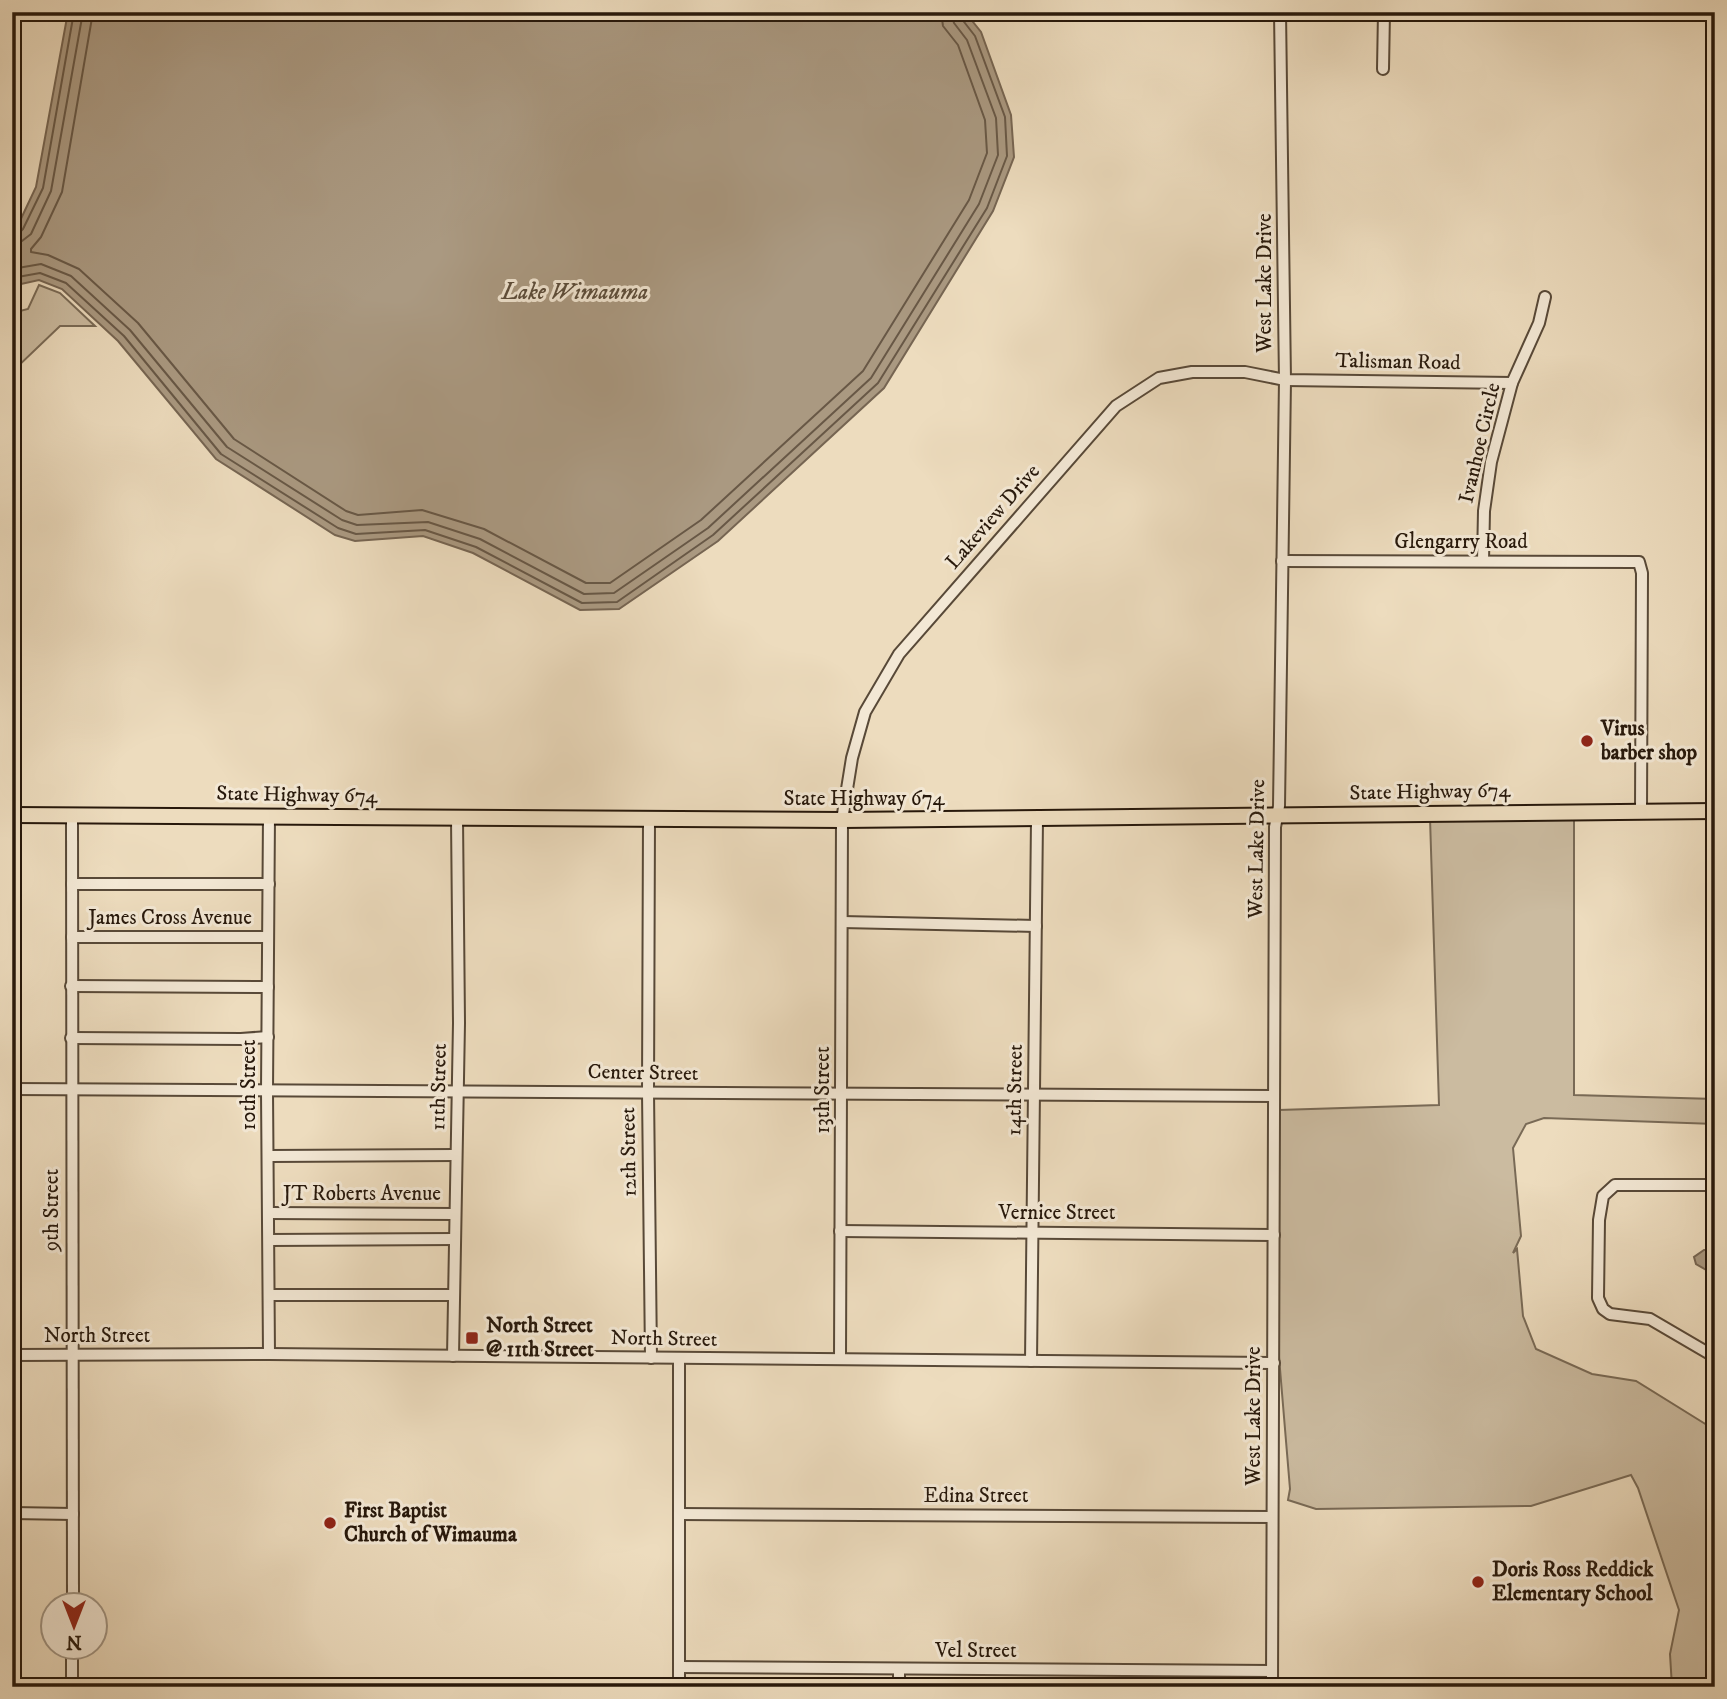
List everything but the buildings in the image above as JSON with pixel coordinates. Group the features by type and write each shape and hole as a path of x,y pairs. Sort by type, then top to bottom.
{"main road":[{"name":"State Highway 674","path":"12,815 1037,820 1715,811"}],"street":[{"name":"West Lake Drive","path":"1272,1687 1274,1096 1285,380 1280,12"},
{"path":"1383,69 1384,12"},
{"name":"Ivanhoe Circle","path":"1483,561 1484,511 1491,462 1512,383 1539,323 1545,297"},
{"name":"Lakeview Drive","path":"842,820 852,758 865,712 899,654 1116,406 1159,378 1192,372 1245,372 1285,380"},
{"name":"Talisman Road","path":"1285,380 1512,383"},
{"name":"Glengarry Road","path":"1282,561 1639,562 1642,573 1643,662 1641,810"},
{"name":"9th Street","path":"72,815 72,1590"},
{"name":"10th Street","path":"269,815 269,1354"},
{"name":"11th Street","path":"453,1356 458,1091 457,818"},
{"name":"12th Street","path":"649,819 651,1358"},
{"name":"13th Street","path":"840,1359 842,820"},
{"name":"14th Street","path":"1031,1361 1037,820"},
{"path":"72,884 269,884"},
{"path":"842,922 1036,926"},
{"name":"James Cross Avenue","path":"72,937 268,937"},
{"path":"71,986 268,988"},
{"path":"71,1038 268,1037"},
{"name":"Center Street","path":"12,1089 1274,1096"},
{"path":"269,1156 456,1155"},
{"path":"1715,1185 1615,1185 1603,1196 1599,1220 1598,1298 1610,1314 1650,1319 1715,1357"},
{"name":"JT Roberts Avenue","path":"269,1213 455,1214"},
{"name":"Vernice Street","path":"841,1231 1274,1235"},
{"path":"269,1240 455,1239"},
{"path":"269,1295 454,1295"},
{"name":"North Street","path":"12,1354 1274,1363"},
{"path":"679,1358 679,1687"},
{"path":"12,1513 73,1514"},
{"name":"Edina Street","path":"679,1514 1272,1517"},
{"path":"72,1660 72,1687"},
{"name":"Vel Street","path":"679,1668 1272,1671"},
{"path":"898,1687 899,1669"}],"shaded area":[{"path":"39,285 60,293 95,326 60,326 12,372 12,313 28,309"},
{"path":"1574,817 1574,1095 1715,1099 1715,1124 1544,1118 1526,1124 1513,1148 1521,1236 1513,1253 1517,1249 1523,1316 1536,1349 1592,1374 1636,1381 1715,1430 1715,1687 1672,1687 1670,1654 1679,1610 1638,1488 1631,1475 1531,1506 1316,1509 1288,1500 1290,1489 1279,1357 1279,1110 1439,1105 1430,818"}],"water":[{"name":"Lake Wimauma","path":"68,12 965,12 981,32 1011,115 1014,157 993,211 884,388 718,541 619,609 580,610 473,553 423,536 355,541 335,535 216,459 118,341 62,289 39,280 12,286 12,230 18,225 36,187"},
{"path":"1704,1250 1715,1250 1715,1275 1696,1264 1694,1257"}],"place":[{"name":"Virus barber shop","path":"1587,741"},
{"name":"North Street @ 11th Street","path":"472,1338"},
{"name":"First Baptist Church of Wimauma","path":"330,1523"},
{"name":"Doris Ross Reddick Elementary School","path":"1478,1582"}]}
